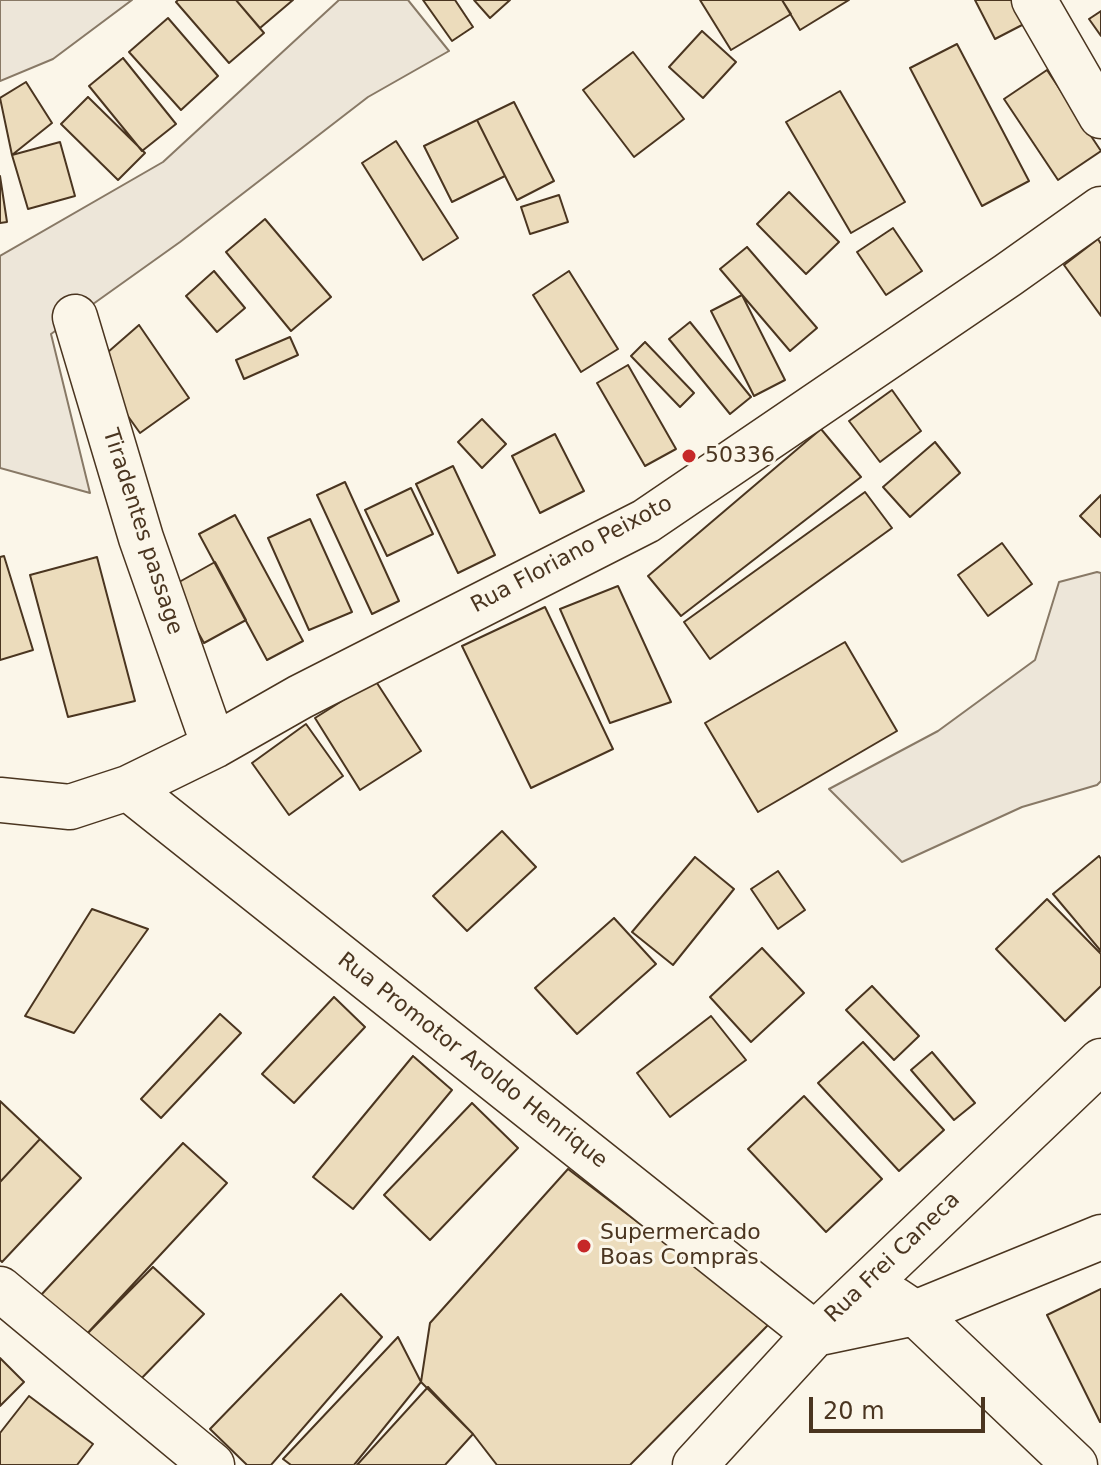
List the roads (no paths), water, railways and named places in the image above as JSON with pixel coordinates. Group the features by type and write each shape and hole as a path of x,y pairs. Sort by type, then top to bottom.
{"street":[{"path":"1034,0 1101,116"},
{"name":"Rua Floriano Peixoto","path":"0,800 70,807 128,788 646,521 1101,209"},
{"name":"Tiradentes passage","path":"75,317 141,538 214,746"},
{"name":"Rua Promotor Aroldo Henrique","path":"128,788 815,1334"},
{"name":"Rua Frei Caneca","path":"695,1465 815,1334 1101,1061"},
{"path":"815,1334 915,1313 1101,1237"},
{"path":"869,1281 915,1313 1075,1465"},
{"path":"0,1289 212,1465"}],"place":[{"name":"50336","path":"689,456"},
{"name":"Supermercado Boas Compras","path":"584,1246"}]}
